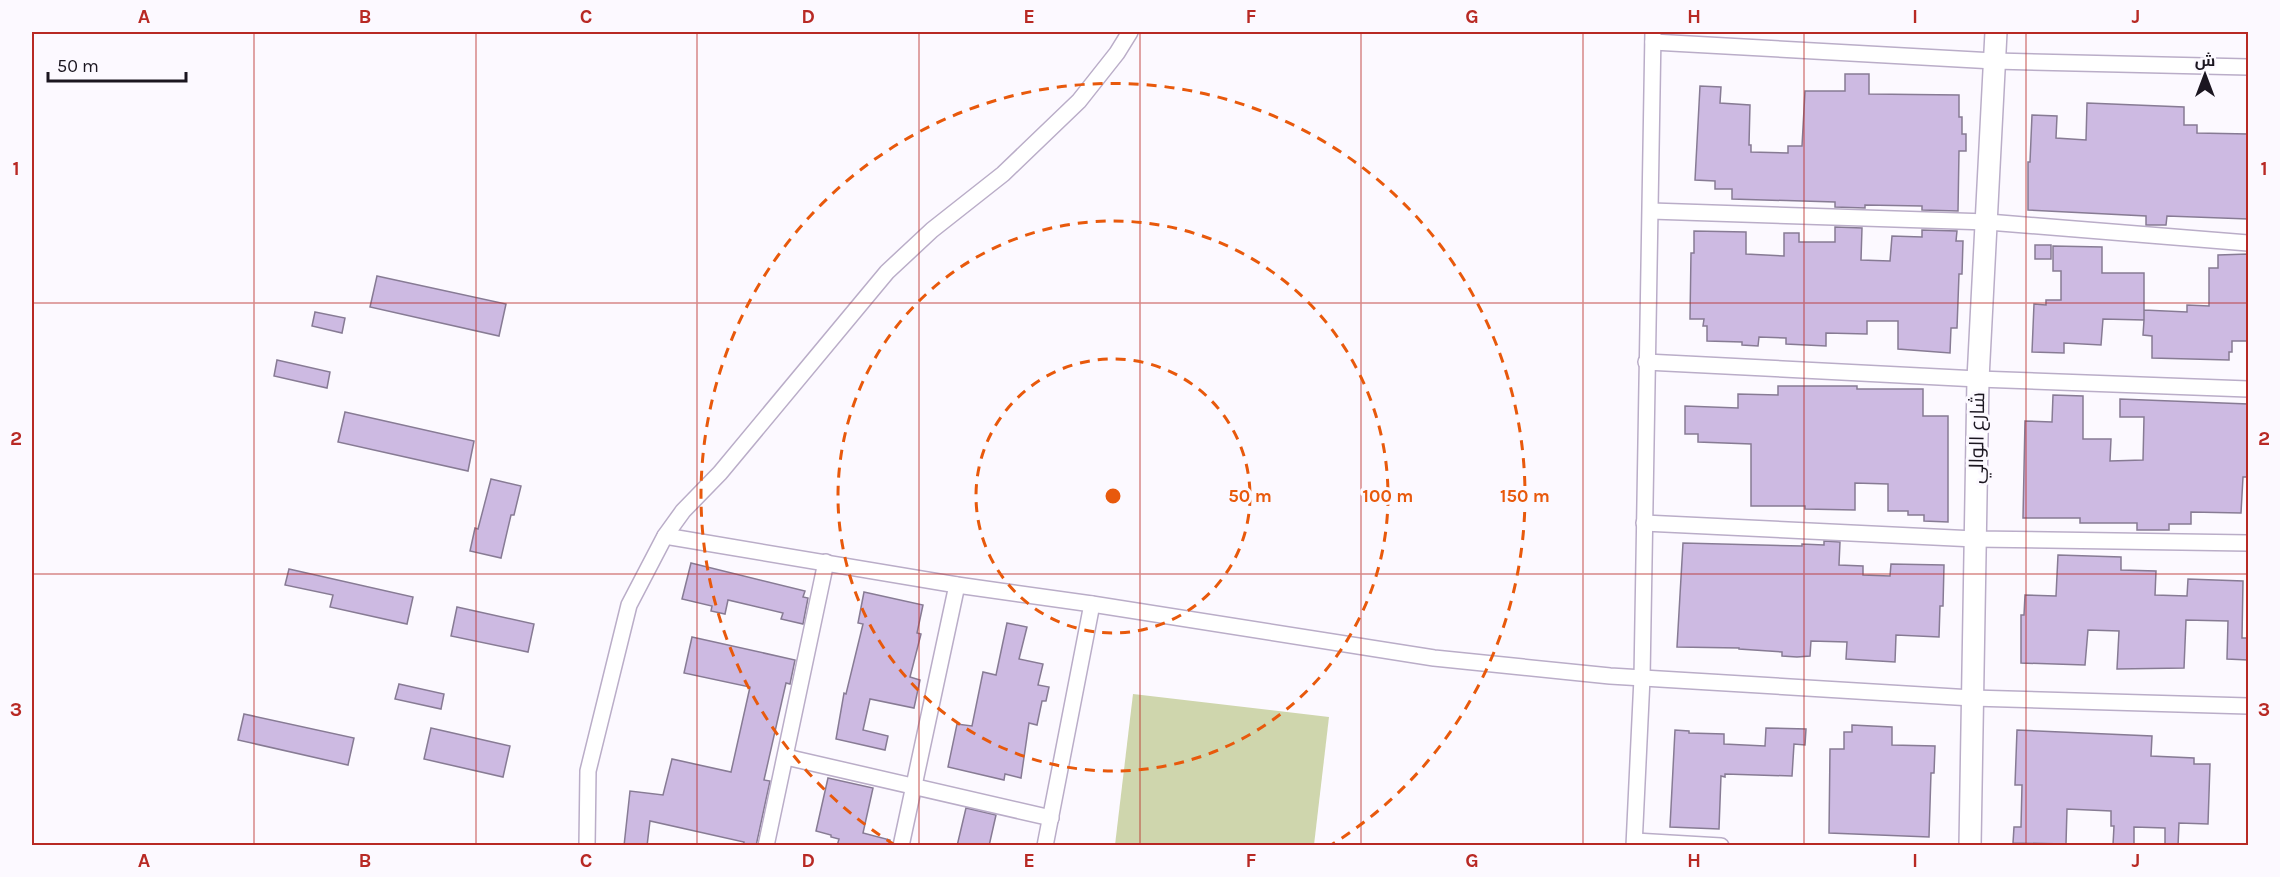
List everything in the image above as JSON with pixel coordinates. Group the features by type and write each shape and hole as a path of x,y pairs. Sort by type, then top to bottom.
{"main road":[{"name":"شارع الوالي","path":"1970,846 1978,379 1988,222 1996,32"}],"street":[{"path":"586,846 588,771 629,605 664,536 683,511 720,473 887,272 932,230 1003,174 1078,101 1117,54 1130,32"},
{"path":"1721,846 1635,843 1642,678 1653,37 1994,61 2248,67"},
{"path":"1651,211 1988,222 2248,243"},
{"path":"1646,362 1978,379 2248,389"},
{"path":"1644,523 1975,539 2248,543"},
{"path":"664,536 957,585 1434,658 1642,678 1972,698 2248,706"},
{"path":"766,846 826,562"},
{"path":"901,846 957,585"},
{"path":"1045,846 1092,604"},
{"path":"786,757 1051,818"}],"green space":[{"path":"1133,694 1329,717 1314,845 1115,845"}],"building":[{"path":"1845,74 1869,74 1869,94 1959,95 1959,117 1962,117 1962,134 1966,134 1966,151 1959,151 1958,211 1922,210 1922,206 1835,207 1835,202 1732,199 1732,189 1715,189 1715,181 1695,180 1700,86 1721,87 1720,103 1750,105 1749,145 1751,145 1751,152 1788,153 1788,146 1802,146 1805,91 1845,91"},
{"path":"2087,103 2184,107 2184,125 2197,125 2197,133 2248,134 2248,219 2167,216 2166,225 2146,225 2146,216 2028,210 2028,162 2030,162 2032,115 2057,116 2056,138 2086,140"},
{"path":"1835,227 1862,228 1861,260 1890,261 1892,236 1922,237 1922,230 1957,231 1956,241 1963,241 1962,274 1959,274 1957,328 1951,328 1950,353 1898,349 1898,321 1867,321 1867,334 1826,333 1826,346 1786,344 1786,338 1759,337 1758,346 1742,345 1742,342 1707,341 1707,326 1703,326 1704,319 1690,319 1691,253 1694,253 1694,231 1746,232 1746,254 1784,256 1784,233 1799,233 1799,242 1835,242"},
{"path":"2035,245 2051,245 2051,259 2035,259"},
{"path":"2053,246 2102,247 2102,273 2144,273 2144,310 2187,312 2187,305 2209,306 2209,268 2218,268 2218,255 2248,254 2248,341 2232,341 2229,360 2152,358 2152,336 2143,335 2144,320 2103,319 2101,345 2064,343 2064,353 2032,352 2034,304 2046,305 2046,300 2061,300 2061,271 2053,271"},
{"path":"377,276 506,304 499,336 370,307"},
{"path":"315,312 345,318 342,333 312,326"},
{"path":"277,360 330,372 327,388 274,376"},
{"path":"1778,386 1923,389 1923,416 1948,416 1948,522 1924,521 1924,515 1908,515 1908,511 1888,511 1888,484 1855,483 1855,510 1805,509 1805,506 1751,506 1751,444 1698,442 1698,434 1685,434 1685,406 1738,408 1738,394 1778,395"},
{"path":"2053,395 2083,396 2083,439 2111,439 2110,461 2143,460 2144,417 2120,417 2120,399 2248,404 2247,477 2243,477 2241,513 2191,512 2191,524 2169,524 2169,530 2137,530 2137,523 2080,523 2080,518 2023,518 2025,421 2052,422"},
{"path":"345,412 474,441 468,471 338,442"},
{"path":"491,479 521,486 514,515 511,515 501,558 470,551"},
{"path":"1824,541 1840,542 1839,565 1863,566 1863,575 1890,576 1891,564 1944,565 1943,606 1940,606 1939,637 1896,635 1895,662 1846,659 1847,642 1811,641 1810,656 1797,657 1782,656 1782,652 1739,648 1677,647 1683,543 1802,546 1802,544 1824,545"},
{"path":"2058,555 2121,557 2121,570 2156,571 2155,595 2187,596 2188,579 2243,581 2242,638 2248,638 2248,660 2227,659 2228,621 2186,620 2184,668 2117,669 2119,631 2088,630 2085,665 2021,663 2021,615 2024,615 2025,595 2056,596"},
{"path":"691,563 805,591 803,597 808,598 803,624 781,619 783,613 728,600 725,614 711,611 712,606 682,599"},
{"path":"289,569 413,597 407,624 330,607 333,595 285,585"},
{"path":"864,592 923,605 917,633 921,634 910,677 920,680 914,708 870,699 863,730 888,736 885,750 836,739 844,693 846,694 863,624 858,623"},
{"path":"457,607 534,624 528,652 451,636"},
{"path":"1007,623 1027,627 1019,659 1043,664 1038,685 1049,687 1046,701 1042,701 1037,725 1029,723 1021,778 1005,774 1004,780 948,767 957,724 972,726 983,672 996,675"},
{"path":"692,637 795,660 790,684 786,683 764,780 770,781 756,846 743,846 744,842 650,821 647,846 624,846 630,791 663,795 672,759 731,772 750,687 684,673"},
{"path":"399,684 444,694 441,709 395,699"},
{"path":"244,714 354,738 348,765 238,740"},
{"path":"1852,725 1892,727 1892,745 1935,746 1934,773 1931,773 1929,837 1829,833 1830,749 1844,749 1844,732 1852,732"},
{"path":"431,728 510,746 503,777 424,759"},
{"path":"1766,728 1806,729 1805,745 1794,744 1792,776 1725,774 1725,777 1721,776 1719,829 1670,827 1675,730 1689,731 1689,733 1724,734 1724,744 1765,746"},
{"path":"2017,730 2152,736 2151,756 2194,758 2194,764 2210,764 2208,824 2179,823 2178,846 2165,846 2165,828 2134,827 2134,846 2113,845 2114,826 2111,826 2111,811 2067,809 2066,844 2013,843 2014,827 2021,827 2022,785 2015,785"},
{"path":"828,778 873,788 863,833 890,840 890,846 837,846 839,839 816,831"},
{"path":"966,808 996,815 989,846 957,846"}]}
